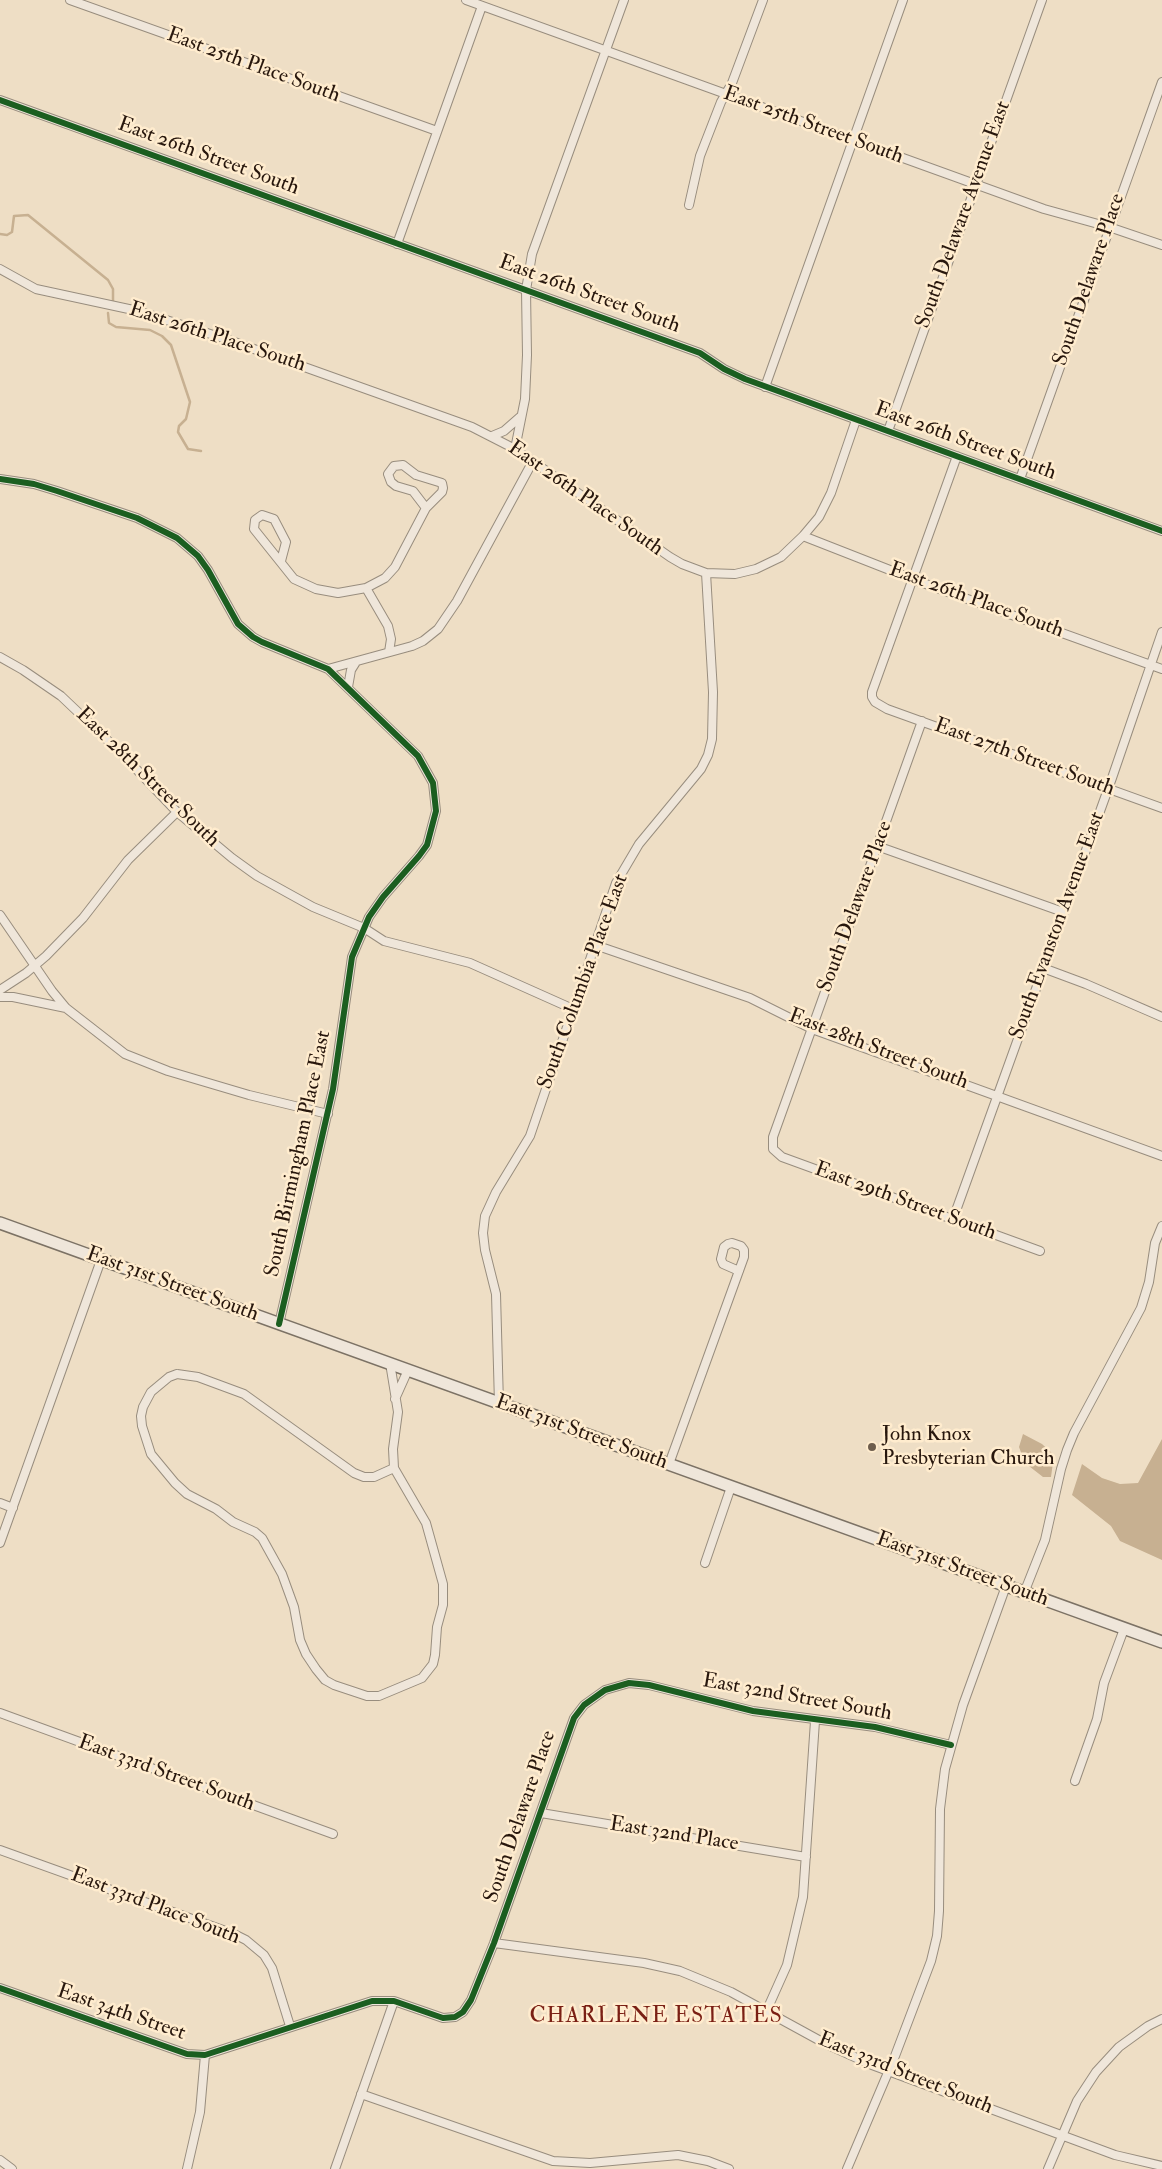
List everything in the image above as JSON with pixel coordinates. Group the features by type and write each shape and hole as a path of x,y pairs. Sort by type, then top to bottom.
{"main road":[{"name":"East 31st Street South","path":"0,1223 1162,1642"}],"street":[{"name":"East 25th Place South","path":"70,0 437,131"},
{"name":"East 25th Street South","path":"466,0 1044,209 1109,227 1162,245"},
{"path":"515,448 525,399 526,290 534,249 624,0"},
{"path":"689,205 700,156 721,102 732,83 763,0"},
{"path":"765,386 903,0"},
{"name":"South Delaware Avenue East","path":"888,431 1042,0"},
{"path":"397,244 482,6"},
{"name":"South Delaware Place","path":"1020,479 1162,82"},
{"name":"East 26th Street South","path":"0,100 700,353 734,374 765,386 1162,530"},
{"name":"East 26th Place South","path":"0,269 36,288 70,297 119,305 226,339 457,420 515,448 670,557 682,564 706,573 735,574 756,569 781,557 804,536 1162,669"},
{"path":"492,436 504,430 520,417"},
{"path":"804,536 819,517 831,493 856,420"},
{"path":"913,578 957,456"},
{"path":"328,669 423,641 438,629 457,601 533,461"},
{"path":"281,561 286,542 274,519 266,515 259,516 255,520 254,529 294,580 316,589 338,593 366,588 385,578 395,567 426,508 442,492 442,483 416,475 403,465 394,466 388,474 391,482 396,486 413,492 426,508"},
{"name":"South Birmingham Place East","path":"0,479 34,484 137,518 167,531 198,556 208,570 232,615 253,637 328,669 418,756 432,783 436,797 434,822 427,844 419,856 383,897 364,928 352,957 328,1114 279,1324"},
{"name":"South Columbia Place East","path":"499,1404 496,1294 485,1250 483,1233 485,1216 496,1192 530,1136 616,882 628,861 701,769 708,755 712,739 714,692 706,573"},
{"name":"East 27th Street South","path":"913,578 872,692 874,702 886,709 1162,808"},
{"path":"366,588 388,626 391,639 390,652"},
{"name":"South Evanston Avenue East","path":"953,1219 1108,789 1162,632"},
{"name":"East 28th Street South","path":"0,658 23,670 62,696 176,812 257,876 312,907 364,928 384,941 453,958 490,971 573,1009"},
{"path":"348,687 351,670 356,662"},
{"name":"South Delaware Place","path":"773,1149 773,1136 922,721"},
{"path":"0,990 35,966 83,918 128,860 176,812"},
{"path":"878,846 1063,912"},
{"path":"0,915 66,1008 125,1054 168,1071 218,1086 328,1114"},
{"name":"East 28th Street South","path":"595,945 750,998 812,1029 1162,1156"},
{"path":"1043,968 1086,984 1162,1017"},
{"path":"0,997 13,997 66,1008"},
{"name":"East 29th Street South","path":"773,1149 782,1157 1040,1251"},
{"path":"1024,1593 1045,1540 1060,1469 1067,1450 1074,1433 1141,1308 1150,1276 1155,1243 1162,1226"},
{"path":"0,1543 101,1260"},
{"path":"668,1464 739,1271"},
{"path":"390,1363 398,1412 393,1449 394,1468 426,1523 443,1584 444,1605 437,1627 435,1655 429,1671 422,1678 379,1696 367,1696 334,1685 326,1680 316,1669 306,1654 300,1640 294,1607 282,1574 262,1538 256,1532 233,1522 216,1509 187,1494 175,1483 151,1454 140,1416 146,1398 169,1377 177,1374 198,1377 244,1394 354,1473 364,1477 374,1477 394,1468"},
{"path":"396,1399 408,1370"},
{"path":"705,1563 732,1487"},
{"path":"0,1503 13,1508"},
{"path":"847,2169 889,2072 924,1982 937,1936 940,1885 940,1809 945,1769 951,1745 1006,1586"},
{"path":"1075,1781 1097,1719 1104,1683 1124,1629"},
{"name":"East 32nd Street South","path":"584,1705 599,1693 611,1688 629,1683 639,1684 745,1709 815,1721 875,1727 951,1745"},
{"name":"South Delaware Place","path":"494,1942 541,1813 567,1732 574,1718 584,1705"},
{"name":"East 33rd Street South","path":"0,1713 332,1834"},
{"path":"766,2012 787,1965 803,1897 815,1721"},
{"name":"East 32nd Place","path":"541,1813 806,1857"},
{"name":"East 33rd Place South","path":"0,1850 234,1934 246,1940 264,1955 272,1968 290,2026"},
{"path":"290,2026 372,2001 394,2001 443,2018 455,2017 464,2012 471,2000 494,1942"},
{"name":"East 33rd Street South","path":"494,1942 664,1967 704,1980 731,1992 826,2044 889,2072 1115,2155 1162,2166"},
{"name":"East 34th Street","path":"0,1988 187,2054 205,2055 290,2026"},
{"path":"334,2169 394,2001"},
{"path":"1048,2169 1077,2101 1096,2072 1119,2047 1148,2026 1162,2019"},
{"path":"187,2169 200,2112 205,2055"},
{"path":"361,2094 553,2161 590,2163 678,2156 708,2162 729,2169"},
{"path":"0,2160 12,2169"}],"shaded area":[{"path":"1023,1434 1042,1444 1054,1455 1051,1477 1043,1477 1025,1463 1019,1447"},
{"path":"1162,1439 1162,1560 1120,1541 1111,1526 1072,1495 1082,1464 1102,1478 1120,1484 1138,1483"}],"waterway":[{"path":"0,234 7,235 12,232 14,216 28,215 108,280 113,289 113,302"},
{"path":"108,313 109,323 116,327 150,330 162,336 171,345 190,402 186,419 179,426 178,432 188,449 201,451"}],"cycle path":[{"path":"0,100 700,353 724,369 745,379 1162,531"},
{"path":"0,479 34,484 57,491 137,518 177,538 198,556 208,570 238,624 262,642 328,669 418,756 433,783 436,811 427,845 383,897 369,917 352,957 333,1089 279,1324"},
{"path":"0,1988 187,2054 205,2055 372,2001 394,2001 443,2018 455,2017 463,2012 471,2000 494,1943 574,1718 584,1705 605,1690 629,1683 649,1685 753,1711 875,1727 951,1745"}],"place":[{"name":"John Knox Presbyterian Church","path":"872,1447"}],"district":[{"name":"CHARLENE ESTATES","path":"656,2017"}]}
